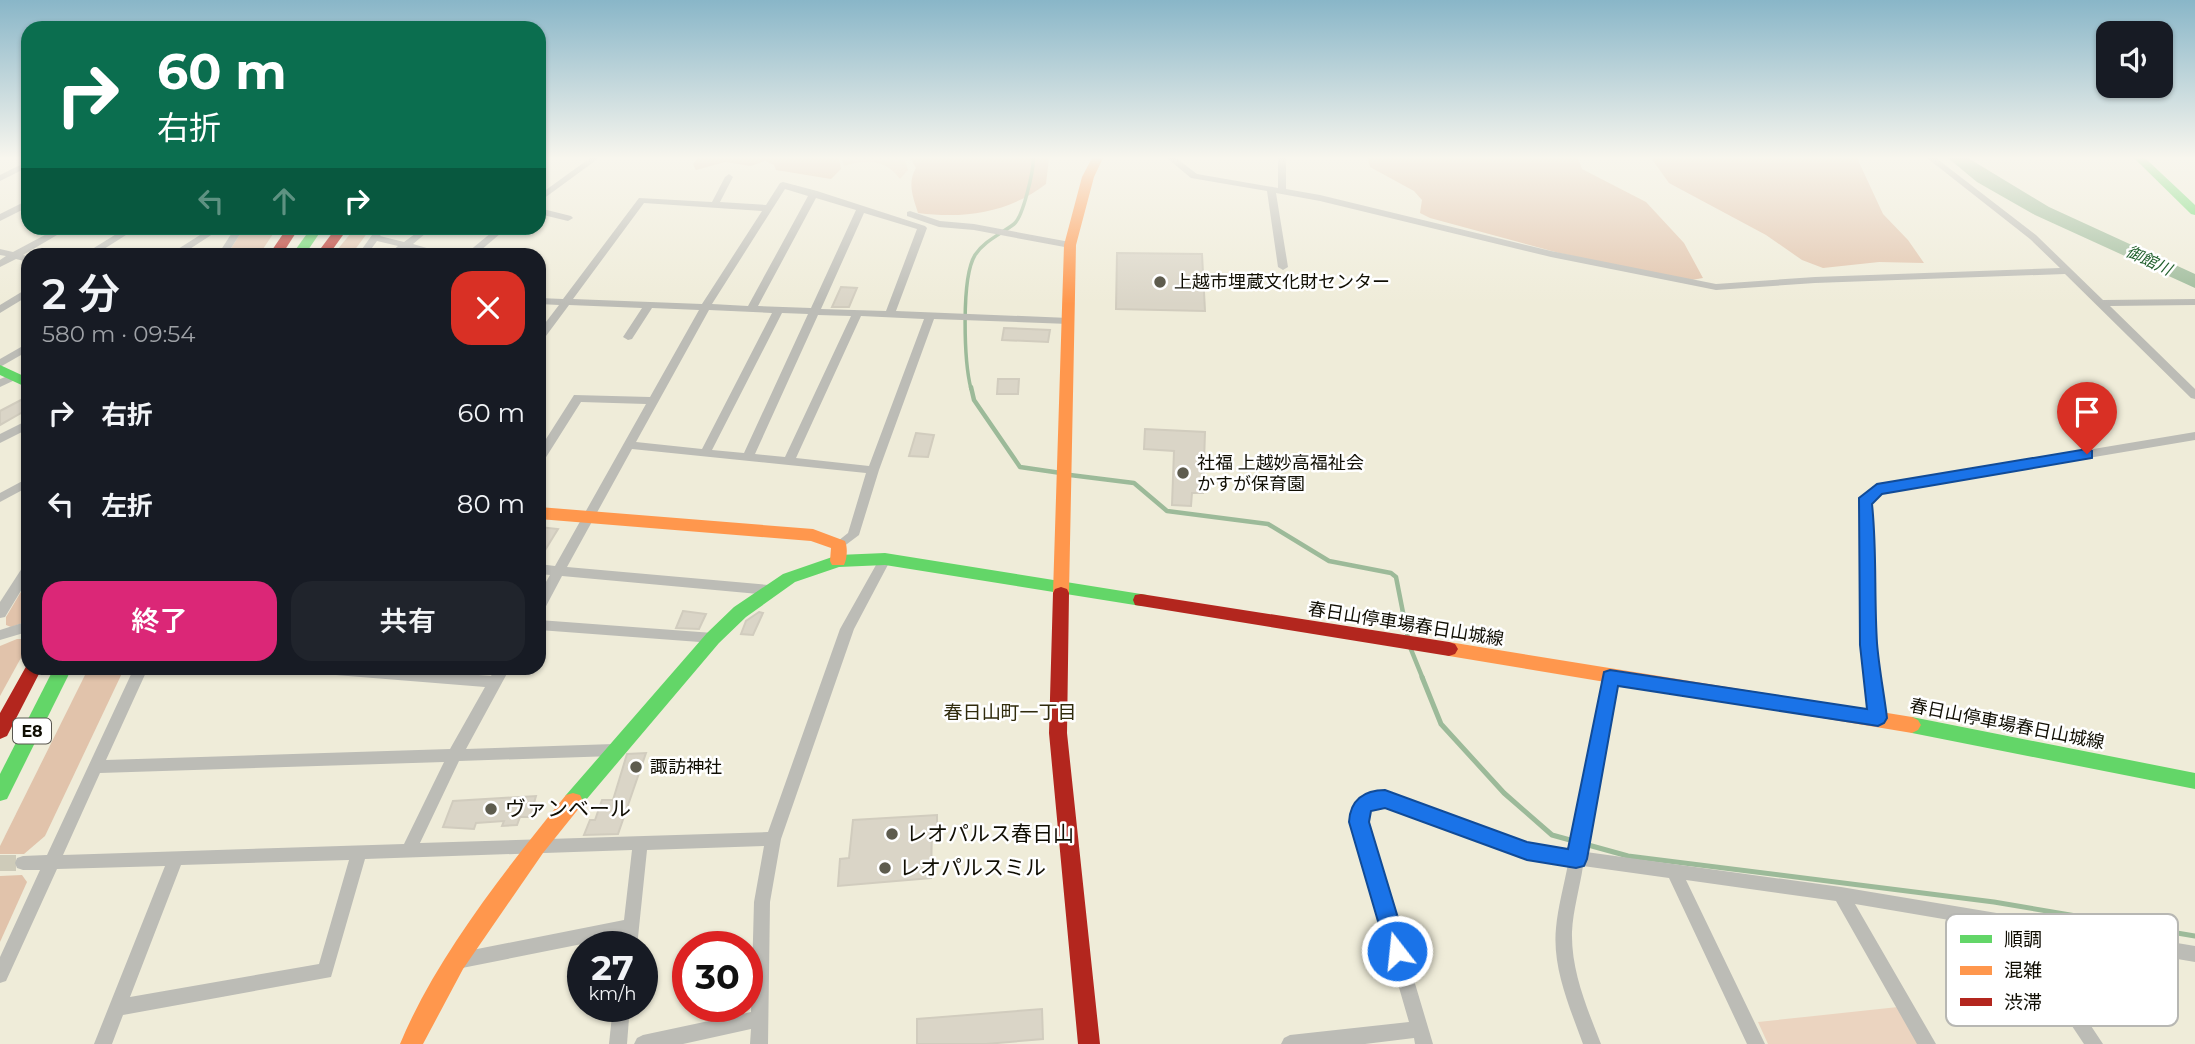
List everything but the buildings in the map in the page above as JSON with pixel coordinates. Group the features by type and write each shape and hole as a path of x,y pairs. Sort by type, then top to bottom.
{"main road":[{"path":"1082,207 1070,245 1058,733 1089,1044"},
{"path":"411,1044 455,962 536,847 614,750 713,638 769,590 838,553 813,535 546,513"},
{"name":"春日山停車場春日山城線","path":"838,553 1062,587 1610,678 1878,718 2195,780"},
{"name":"E8","path":"0,731 29,675"},
{"name":"E8","path":"0,793 59,675"}],"street":[{"path":"0,218 21,207"},
{"path":"546,328 637,207"},
{"path":"546,593 705,308 766,208 750,207"},
{"path":"751,309 807,207"},
{"path":"854,207 922,228 890,314"},
{"path":"1278,207 1283,267"},
{"path":"1355,207 1551,254 1716,287 1815,280 2069,271"},
{"path":"1995,207 2033,236 2195,395"},
{"path":"748,456 861,209"},
{"path":"546,213 568,218"},
{"path":"909,214 939,224 974,227 1070,245"},
{"path":"30,248 52,235"},
{"path":"98,248 120,235"},
{"path":"184,248 206,235"},
{"path":"400,248 418,235"},
{"path":"477,248 493,235"},
{"path":"366,248 374,237 420,248"},
{"path":"0,252 21,257"},
{"path":"0,264 21,253"},
{"path":"0,310 21,296"},
{"path":"546,302 1069,321"},
{"path":"2102,303 2195,302"},
{"path":"628,338 649,305"},
{"path":"705,453 779,310"},
{"path":"789,460 857,313"},
{"path":"838,553 853,535 873,470 930,315"},
{"path":"0,364 21,350"},
{"path":"546,448 578,398 653,401"},
{"path":"0,439 21,428"},
{"path":"1878,718 1869,645 1866,579 1869,557 1864,502 1877,489 2195,436"},
{"path":"628,445 873,470"},
{"path":"0,498 21,486"},
{"path":"761,931 762,902 773,839 847,629 886,559"},
{"path":"546,570 769,590"},
{"path":"0,613 21,579"},
{"path":"546,626 713,638"},
{"path":"0,635 21,628"},
{"path":"0,975 138,675"},
{"path":"402,675 494,682"},
{"path":"408,851 454,756 498,675"},
{"path":"1592,1044 1571,992 1564,959 1564,929 1610,678"},
{"path":"96,767 614,750"},
{"path":"1290,1044 1422,1037 1359,822 1359,811 1373,799 1385,799 1527,851 1841,894 1960,914"},
{"path":"23,863 640,846 773,839"},
{"path":"631,931 640,846"},
{"path":"120,1007 325,971 359,852"},
{"path":"103,1044 120,1007 176,858"},
{"path":"1673,870 1756,1044"},
{"path":"1841,894 1927,1044"},
{"path":"455,962 631,926"},
{"path":"618,1044 620,1022"},
{"path":"643,1044 744,1022"},
{"path":"758,1022 759,1044"},
{"path":"2082,1026 2094,1044"}],"shaded area":[{"path":"916,207 1004,207 969,214 918,213"},
{"path":"1421,207 1650,207 1684,243 1703,278 1686,281 1559,253 1420,213"},
{"path":"1713,207 1880,207 1924,263 1879,262 1823,268 1802,260 1766,235"},
{"path":"240,235 272,235 264,248 231,248"},
{"path":"349,235 366,235 356,248 339,248"},
{"path":"21,592 21,623 11,627 6,625 6,617"},
{"path":"21,639 21,658 0,696 0,646"},
{"path":"85,675 121,675 45,836 24,854 0,854 0,846"},
{"path":"22,875 27,882 0,942 0,876"},
{"path":"1898,1007 1918,1044 1768,1044 1758,1022"}],"waterway":[{"path":"971,389 965,320 967,282 971,266 975,255 983,246 1014,224 1023,207"},
{"name":"御館川","path":"2034,207 2195,282"},
{"path":"971,387 974,400 1020,467 1061,473"},
{"path":"1070,475 1134,483 1167,511 1268,524 1329,561 1391,573 1396,577 1408,638"},
{"path":"1410,647 1423,679"},
{"path":"1422,677 1441,724 1504,793 1552,835 1628,856 1994,902 2065,914"},
{"path":"2178,933 2195,936"}],"tunnel":[{"path":"0,863 23,863"}],"traffic: fast":[{"path":"2190,207 2195,211"},
{"path":"303,248 312,235"},
{"path":"0,369 21,380"},
{"path":"573,801 713,638 740,612 789,578 838,561 885,559 1141,600"},
{"path":"0,793 59,675"},
{"path":"1912,725 2195,781"}],"traffic: slow":[{"path":"1061,593 1070,245 1080,207"},
{"path":"546,514 813,535 839,545 838,561"},
{"path":"1449,649 1912,725"},
{"path":"411,1044 455,962 536,847 573,801"}],"traffic: jam":[{"path":"279,248 288,235"},
{"path":"327,248 337,235"},
{"path":"1061,593 1058,733 1089,1044"},
{"path":"1141,600 1449,649"},
{"path":"0,731 29,675"}],"place":[{"name":"上越市埋蔵文化財センター","path":"1160,282"},
{"name":"社福 上越妙高福祉会 かすが保育園","path":"1183,473"},
{"name":"諏訪神社","path":"636,767"},
{"name":"ヴァンベール","path":"491,809"},
{"name":"レオパルス春日山","path":"892,834"},
{"name":"レオパルスミル","path":"885,868"}],"district":[{"name":"春日山町一丁目","path":"1010,712"}],"route":[{"path":"1397,951 1359,822 1359,811 1364,805 1373,799 1385,799 1527,851 1576,859 1596,766 1610,678 1878,718 1869,645 1866,579 1869,557 1864,502 1877,489 2087,454"}]}
